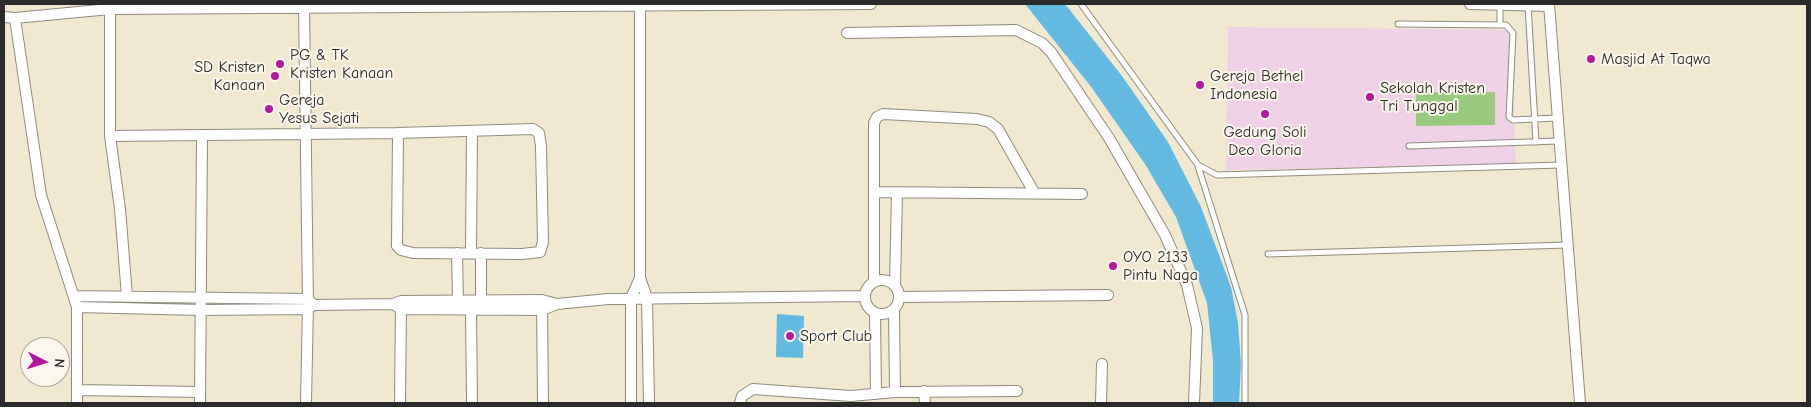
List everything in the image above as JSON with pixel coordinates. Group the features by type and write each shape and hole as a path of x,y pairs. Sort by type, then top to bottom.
{"street":[{"path":"4,16 15,18 110,7 871,4"},
{"path":"1470,4 1549,5 1580,403"},
{"path":"304,5 305,134 310,304 306,403"},
{"path":"640,5 640,278 646,298 649,403"},
{"path":"110,7 110,136 120,209 127,296"},
{"path":"15,18 41,194 77,308 77,403"},
{"path":"847,33 1016,30 1042,43 1051,52 1109,138 1165,234 1187,285 1197,328 1194,403"},
{"path":"874,281 874,123 877,117 883,114 977,119 989,122 998,129 1035,194"},
{"path":"110,136 472,132 533,129 539,133 541,146 543,242 540,252 522,254 413,253 401,250 397,246 398,133"},
{"path":"472,132 476,253 481,301"},
{"path":"200,403 202,135"},
{"path":"875,192 1082,194"},
{"path":"895,392 894,310 900,297 895,284 896,193"},
{"path":"457,253 458,301"},
{"path":"631,403 631,298 640,278"},
{"path":"894,310 888,313 875,313 869,309 864,296 866,290 874,281 882,279 895,284"},
{"path":"900,297 1108,295"},
{"path":"74,296 201,297 310,304 398,305 471,310 631,298 864,296"},
{"path":"398,305 458,301 542,305"},
{"path":"77,308 201,310 310,304"},
{"path":"398,305 400,403"},
{"path":"542,305 543,403"},
{"path":"471,310 472,403"},
{"path":"875,313 876,394"},
{"path":"1101,403 1102,364"},
{"path":"740,403 742,396 753,389 851,400 895,392 1017,391"},
{"path":"78,390 200,392"},
{"path":"924,391 925,403"}],"lane":[{"path":"1081,4 1198,165 1245,315 1245,403"},
{"path":"1500,4 1500,25"},
{"path":"1528,4 1536,142"},
{"path":"1398,24 1500,25 1511,28 1513,33 1509,117 1513,120 1557,118"},
{"path":"1409,146 1559,141"},
{"path":"1198,165 1217,175 1484,169 1561,165"},
{"path":"1268,254 1567,245"}],"shaded area":[{"name":"Sekolah Kristen Tri Tunggal","path":"1228,27 1511,30 1516,165 1226,170"}],"green space":[{"path":"1416,92 1495,92 1495,125 1416,126"}],"water":[{"path":"1025,4 1065,4 1122,76 1168,142 1201,207 1231,287 1238,323 1241,364 1239,403 1213,403 1213,360 1207,303 1176,217 1145,164 1092,88"},
{"name":"Sport Club","path":"777,314 804,316 803,358 776,357"}],"place":[{"name":"Masjid At Taqwa","path":"1591,59"},
{"name":"PG & TK Kristen Kanaan","path":"280,64"},
{"name":"SD Kristen Kanaan","path":"275,76"},
{"name":"Gereja Bethel Indonesia","path":"1200,85"},
{"name":"Sekolah Kristen Tri Tunggal","path":"1370,97"},
{"name":"Gereja Yesus Sejati","path":"269,109"},
{"name":"Gedung Soli Deo Gloria","path":"1265,114"},
{"name":"OYO 2133 Pintu Naga","path":"1113,266"},
{"name":"Sport Club","path":"790,336"}]}
